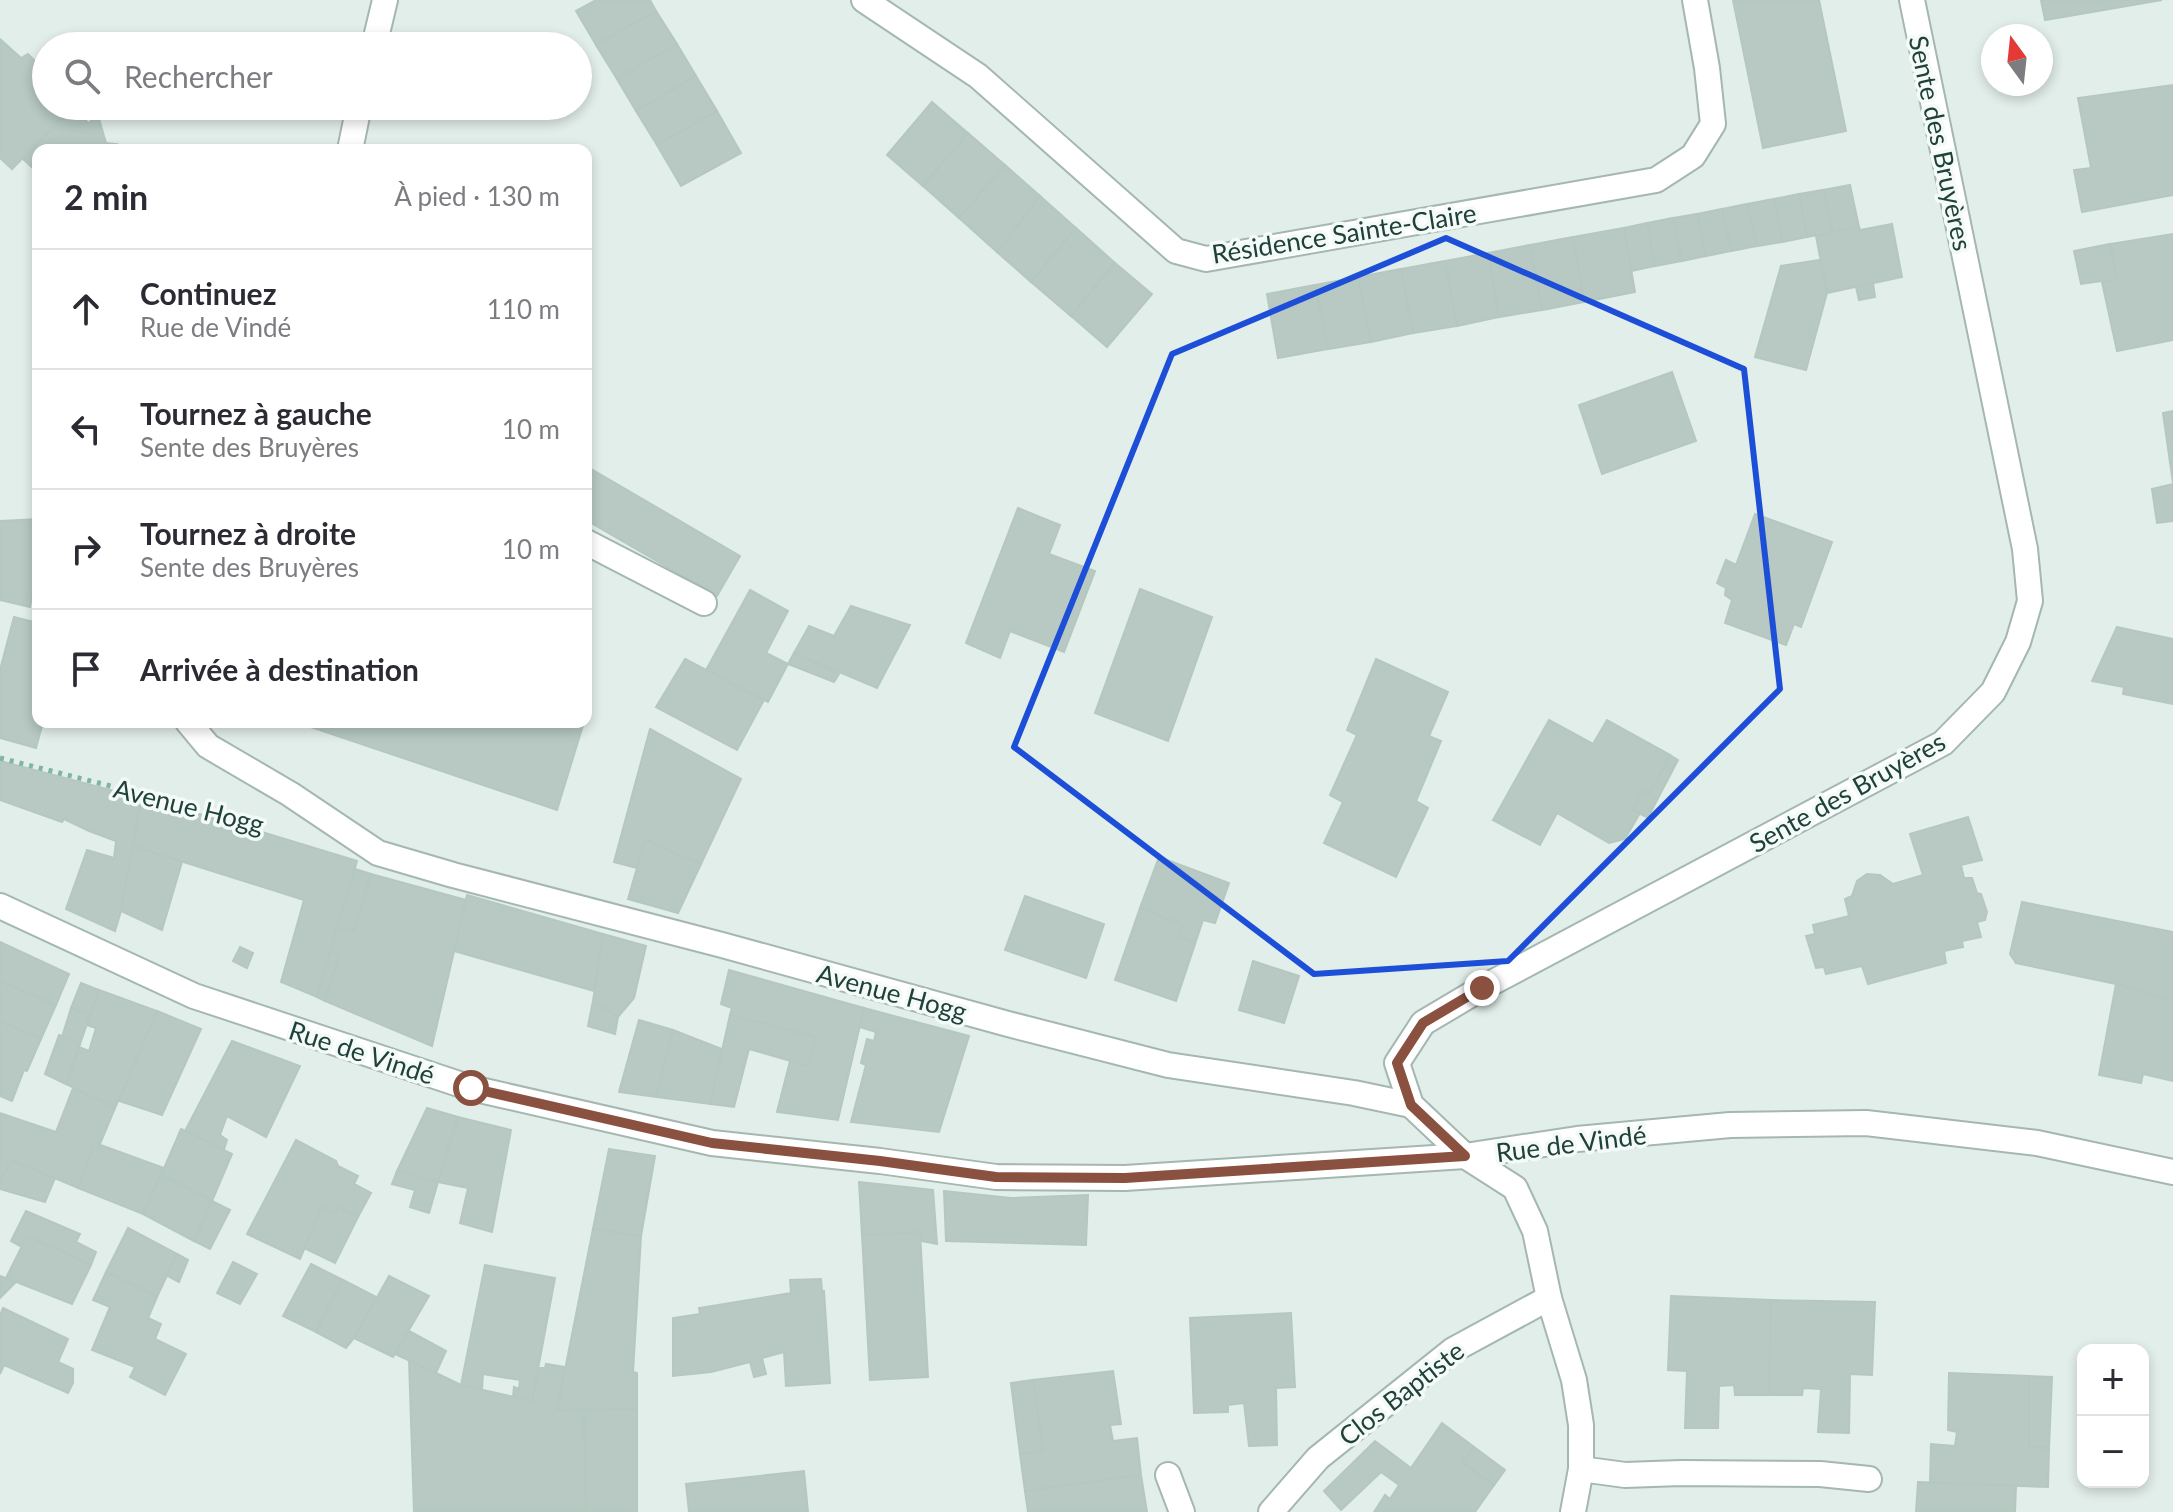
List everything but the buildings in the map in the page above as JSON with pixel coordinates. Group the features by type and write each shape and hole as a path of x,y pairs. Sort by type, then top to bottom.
{"street":[{"path":"377,32 385,0"},
{"name":"Résidence Sainte-Claire","path":"864,0 978,76 1176,251 1206,259 1656,180 1693,156 1713,124 1695,0"},
{"name":"Sente des Bruyères","path":"1465,1156 1411,1105 1397,1063 1423,1023 1943,743 1993,692 2018,642 2030,601 2025,549 1912,0"},
{"path":"351,144 356,120"},
{"path":"592,545 704,603"},
{"name":"Avenue Hogg","path":"193,728 208,746 290,794 378,853 1168,1065 1354,1093 1411,1105"},
{"name":"Rue de Vindé","path":"4,903 194,996 471,1088 712,1143 996,1177 1125,1178 1465,1156 1577,1139 1715,1126 1866,1123 2037,1143 2173,1172"},
{"path":"1465,1156 1515,1188 1535,1231 1549,1298 1574,1380 1581,1425 1581,1469 1573,1512"},
{"name":"Clos Baptiste","path":"1271,1512 1318,1458 1453,1350 1549,1298"},
{"path":"1581,1469 1625,1475 1820,1474 1869,1479"},
{"path":"1168,1475 1182,1512"}],"path":[{"name":"Avenue Hogg","path":"0,758 242,819"}],"highlighted area":[{"path":"1446,238 1744,369 1780,689 1508,961 1314,974 1014,747 1172,354"}],"route":[{"path":"471,1088 712,1143 996,1177 1125,1178 1465,1156 1411,1105 1397,1063 1423,1023 1482,988"}]}
